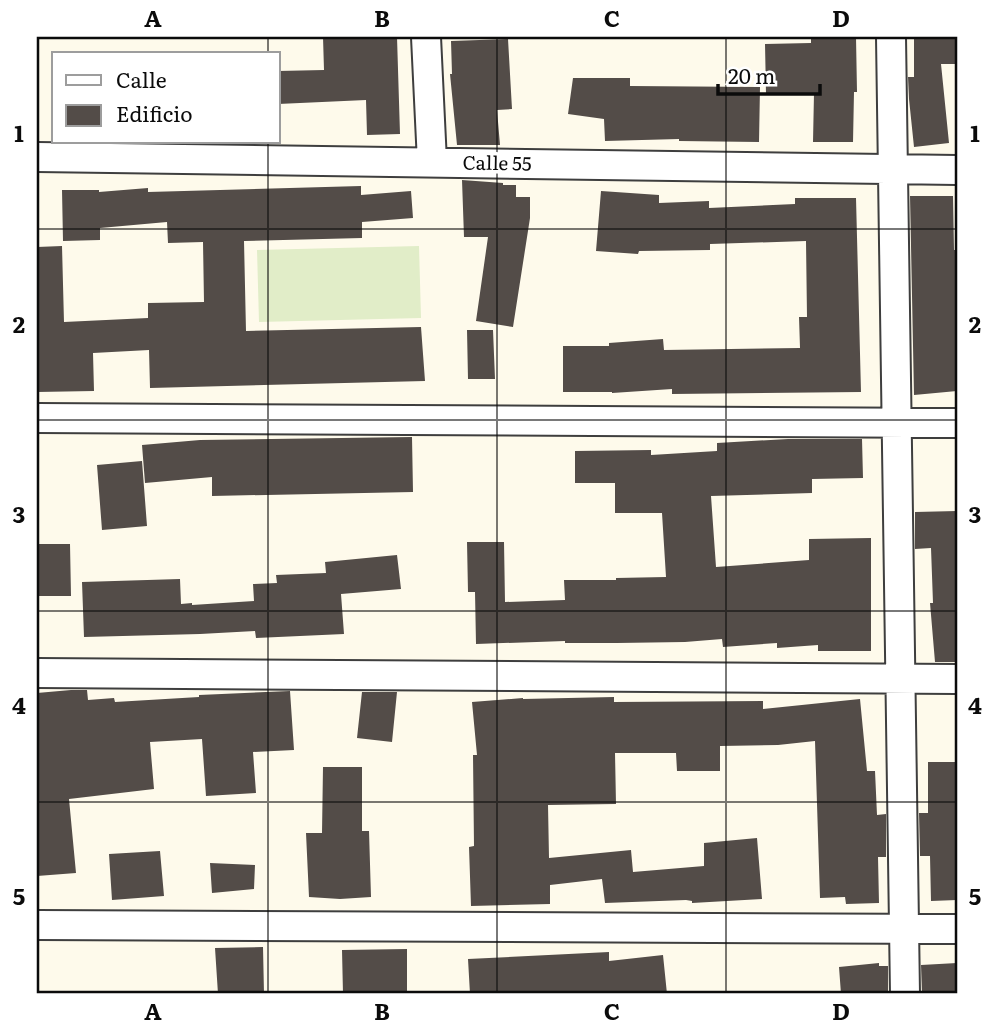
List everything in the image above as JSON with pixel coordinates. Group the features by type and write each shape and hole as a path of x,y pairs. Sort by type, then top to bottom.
{"street":[{"path":"426,37 432,162"},
{"path":"891,37 905,994"},
{"name":"Calle 55","path":"37,157 957,170"},
{"path":"37,418 957,423"},
{"path":"37,673 957,679"},
{"path":"37,925 957,929"}],"green space":[{"path":"419,246 421,318 259,322 257,250"}],"building":[{"path":"323,37 397,37 400,134 367,135 366,100 280,104 280,71 324,70"},
{"path":"811,37 856,37 857,92 854,92 853,142 813,142 814,93 766,94 765,44 811,43"},
{"path":"914,37 957,37 957,64 941,64 949,143 914,147 908,77 914,77"},
{"path":"508,39 512,109 497,110 500,145 457,145 450,74 451,41"},
{"path":"573,78 630,78 630,86 760,87 759,142 679,139 605,141 604,119 568,114"},
{"path":"462,180 516,185 516,197 530,197 530,218 513,327 476,321 488,237 464,237"},
{"path":"361,186 361,195 411,191 413,218 362,222 362,238 244,241 246,331 421,327 425,381 150,388 149,350 93,353 94,391 37,392 37,247 62,246 64,322 148,318 148,303 204,302 203,242 168,243 167,222 100,228 100,240 63,241 62,190 99,192 148,188 148,192"},
{"path":"601,191 659,195 659,203 709,201 709,208 795,204 795,198 856,198 861,392 672,394 672,389 612,393 563,392 563,346 609,346 609,343 663,339 664,350 800,348 799,317 807,317 806,241 710,244 710,250 639,251 638,254 596,251"},
{"path":"910,196 953,196 954,250 957,250 957,391 914,395"},
{"path":"467,330 493,330 495,379 468,379"},
{"path":"412,437 413,492 212,496 212,477 145,483 142,445 200,440"},
{"path":"862,439 863,478 812,479 812,493 711,496 716,567 809,560 809,539 871,538 871,651 818,651 818,645 777,648 777,643 723,647 722,639 685,642 565,641 476,644 475,592 468,592 467,542 504,542 505,602 565,600 564,580 666,577 662,513 615,513 615,483 575,483 575,451 651,450 651,455 717,451 717,443"},
{"path":"142,461 147,526 102,530 97,465"},
{"path":"957,511 957,662 935,662 930,603 933,603 931,548 915,549 915,512"},
{"path":"37,544 70,544 71,596 37,596"},
{"path":"397,555 401,589 341,594 344,634 256,638 255,631 84,637 82,582 180,579 181,604 254,601 253,584 277,583 276,575 326,573 325,562"},
{"path":"87,690 88,700 114,698 115,702 290,691 294,750 253,752 256,793 206,796 202,739 150,742 154,789 69,799 76,873 37,876 37,693"},
{"path":"362,692 397,692 392,742 357,738"},
{"path":"614,697 614,702 763,701 763,709 860,699 867,771 875,771 877,815 886,814 886,857 878,857 879,903 846,904 845,897 820,898 815,741 720,746 720,771 677,771 676,753 615,753 616,804 548,805 549,858 631,850 633,872 704,866 704,843 757,838 762,899 692,903 686,900 605,903 602,879 550,885 550,904 471,906 469,847 474,846 473,755 477,755 472,702 523,698"},
{"path":"928,762 957,762 957,900 931,901 930,856 920,856 919,813 928,813"},
{"path":"323,767 362,767 362,831 369,831 371,897 309,897 306,833 322,833"},
{"path":"160,851 164,896 112,900 109,854"},
{"path":"210,863 255,865 254,889 212,893"},
{"path":"263,947 264,994 218,994 215,948"},
{"path":"407,949 407,994 343,994 342,950"},
{"path":"609,952 609,961 663,955 667,994 470,994 468,959"},
{"path":"879,963 879,966 888,966 888,994 841,994 839,967"},
{"path":"957,963 957,994 922,994 921,965"}]}
